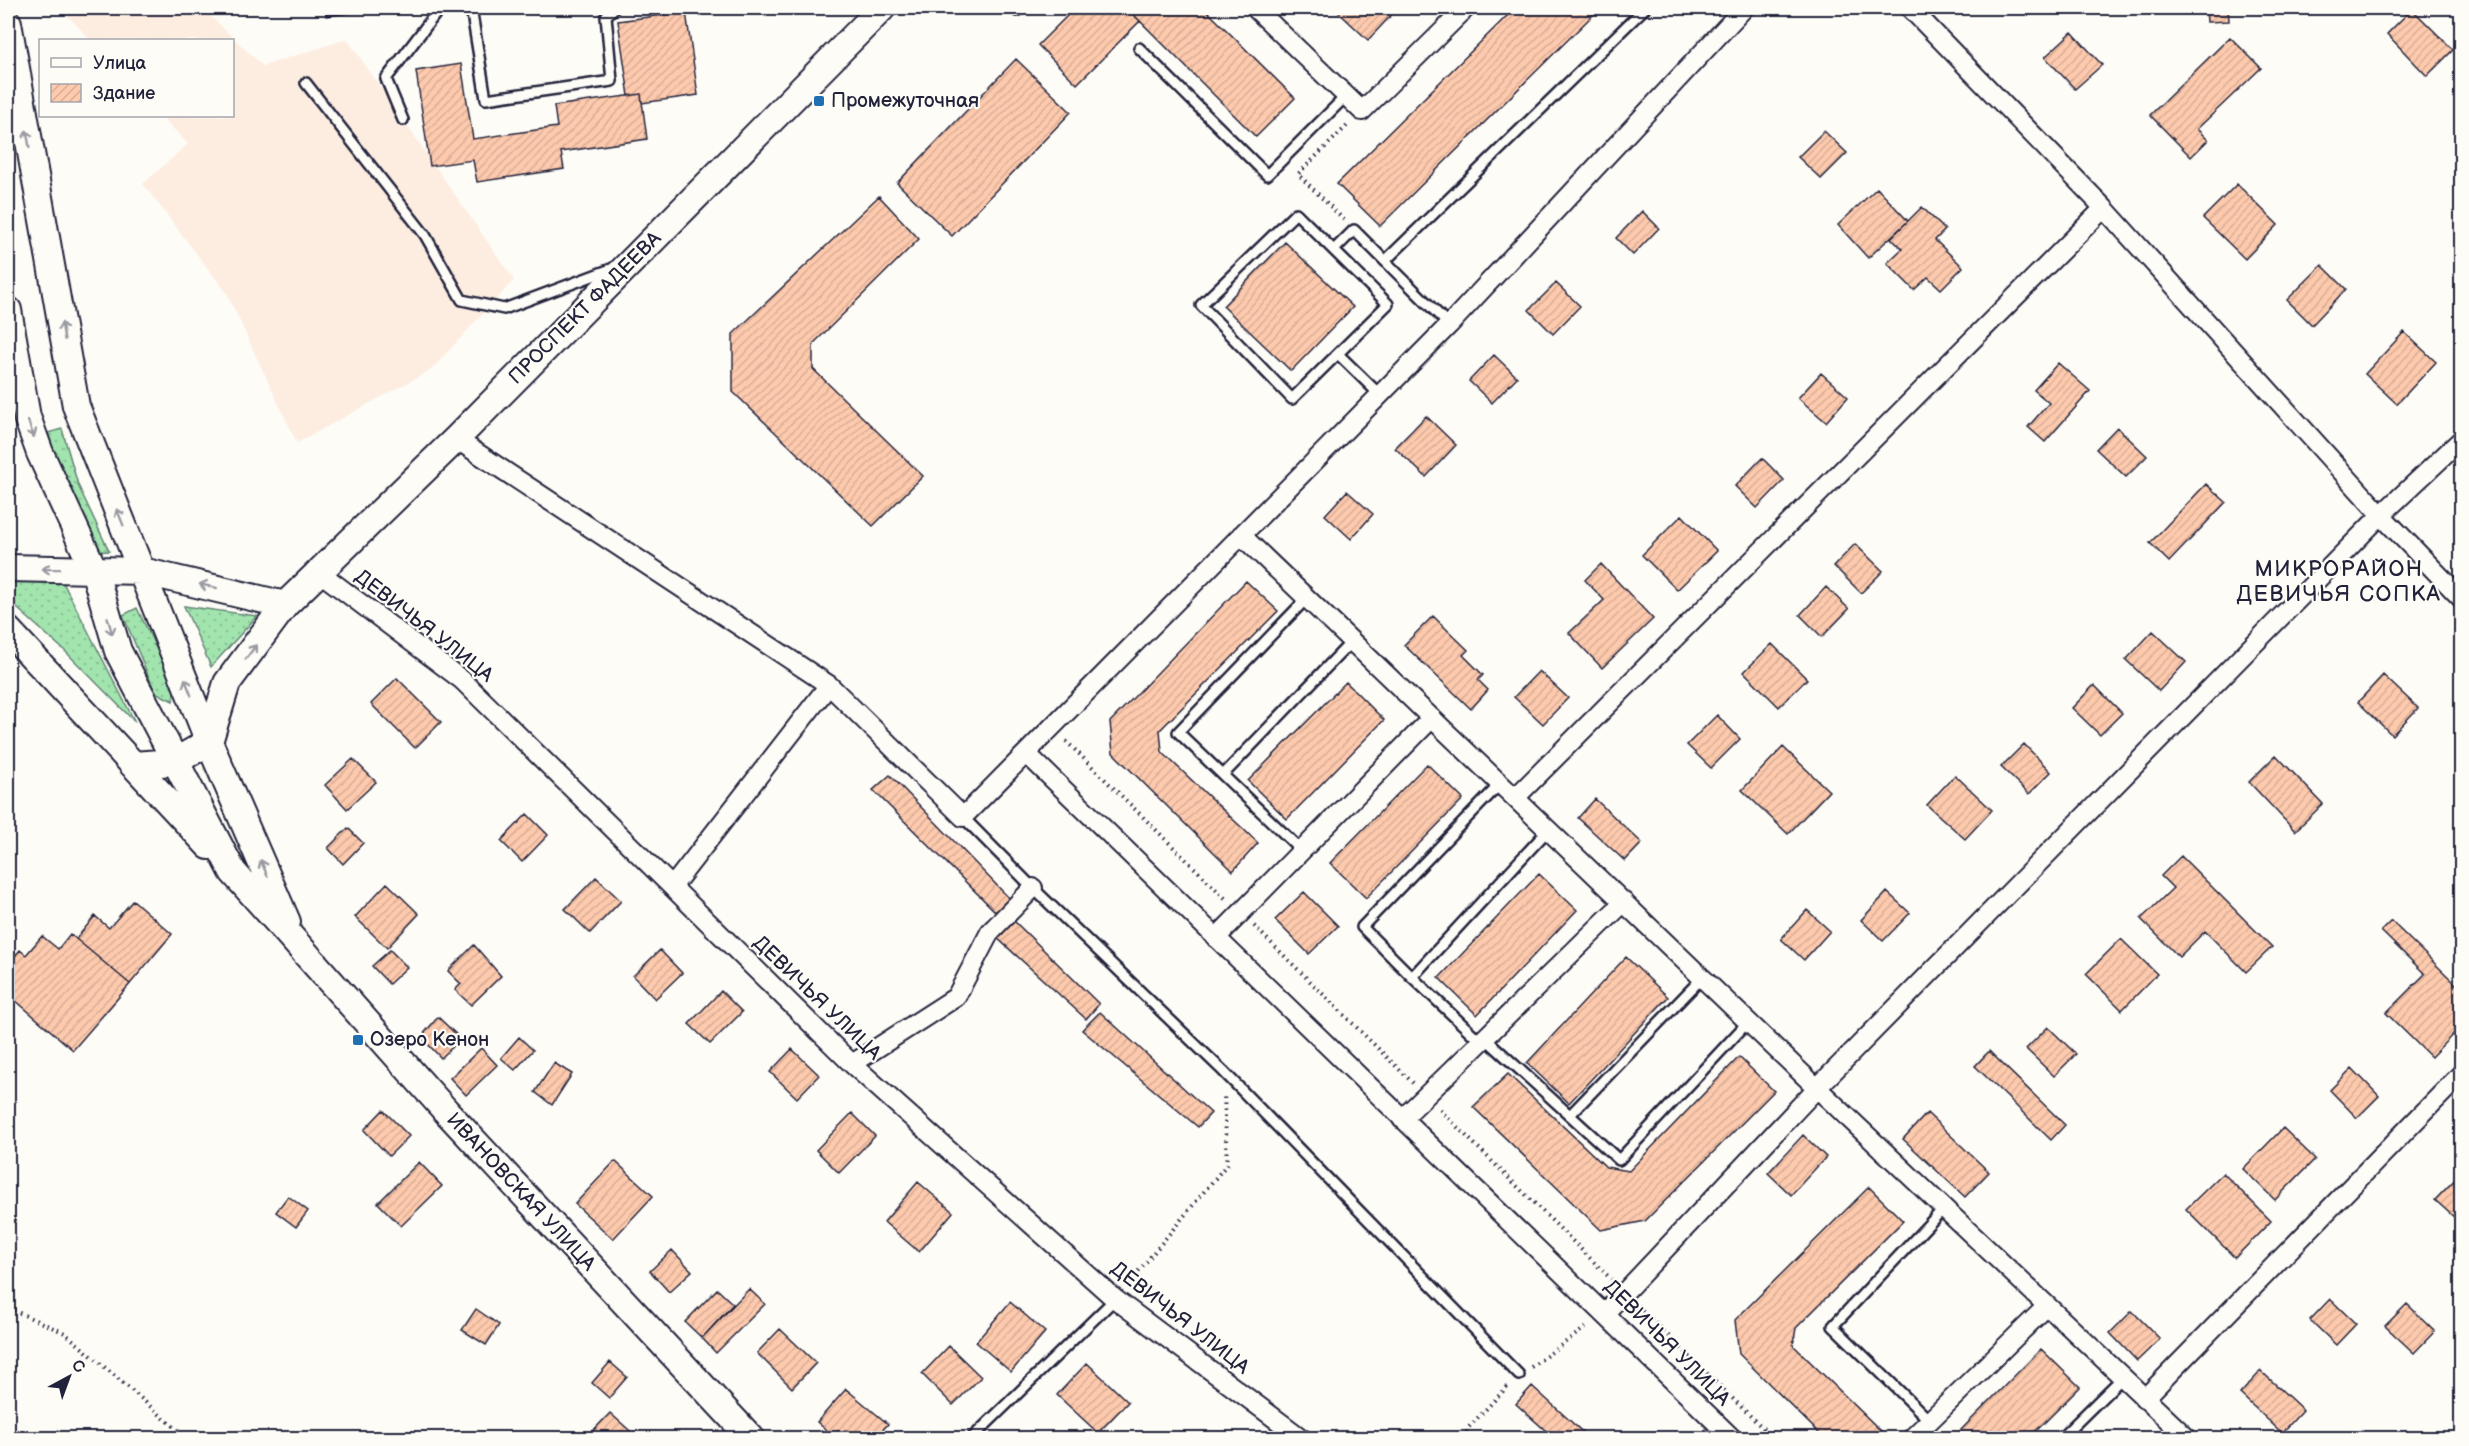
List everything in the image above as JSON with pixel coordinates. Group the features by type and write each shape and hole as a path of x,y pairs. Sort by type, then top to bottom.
{"main road":[{"name":"ПРОСПЕКТ ФАДЕЕВА","path":"209,742 227,683 285,605 456,438 882,8"},
{"path":"8,23 76,406 209,742 296,941"},
{"path":"8,310 27,417 40,453 94,570 118,651 233,872"},
{"path":"8,568 142,571 285,605"},
{"path":"8,630 233,872"},
{"path":"133,765 174,762 209,742"},
{"name":"ИВАНОВСКАЯ УЛИЦА","path":"233,872 454,1119 751,1438"}],"street":[{"path":"1255,8 1362,111 1466,8"},
{"path":"456,438 829,686 963,817 1449,325 1744,8"},
{"path":"1910,8 2104,208 2380,515 2462,599"},
{"path":"1515,798 2104,208"},
{"path":"1605,1313 1817,1088 2380,515 2462,439"},
{"path":"1241,535 2144,1399 2179,1436"},
{"name":"ДЕВИЧЬЯ УЛИЦА","path":"319,572 462,680 852,1064 1115,1299 1301,1438"},
{"path":"672,887 829,686"},
{"path":"1216,938 1432,718"},
{"name":"ДЕВИЧЬЯ УЛИЦА","path":"1027,754 1732,1438"},
{"path":"852,1064 956,997 990,932 1033,888"},
{"path":"1402,1119 1623,902"},
{"path":"2144,1399 2462,1073"},
{"path":"1912,1438 2046,1307"}],"lane":[{"path":"403,120 386,79 440,8"},
{"path":"471,8 486,99 612,81 606,15 614,8"},
{"path":"1385,261 1645,8"},
{"path":"1139,48 1267,175 1346,96"},
{"path":"306,83 425,235 462,300 504,309 628,263"},
{"path":"1296,213 1334,250 1388,304 1292,399 1201,305 1296,213"},
{"path":"1334,250 1354,230 1449,325"},
{"path":"1338,354 1380,395"},
{"path":"1301,850 1178,732 1307,598"},
{"path":"1223,775 1352,641"},
{"path":"1500,784 1362,927 1412,977 1619,1160 1748,1022"},
{"path":"963,817 1033,888 1223,1071 1519,1375"},
{"path":"1412,977 1548,830"},
{"path":"1570,1115 1702,978"},
{"path":"1930,1421 1833,1326 1944,1209"},
{"path":"972,1438 1115,1299"},
{"path":"2061,1438 2122,1378"}],"path":[{"path":"1354,230 1298,174 1362,111"},
{"path":"1115,1299 1227,1164 1223,1071"},
{"path":"8,1308 65,1333 187,1438"}],"shaded area":[{"path":"60,8 202,8 263,66 347,39 514,280 431,370 297,443 226,292 143,184 188,144 162,117 234,117 234,39 90,39"}],"green space":[{"path":"62,429 78,485 109,551 94,552 67,491 48,433"},
{"path":"56,569 135,722 65,651 8,600 8,577"},
{"path":"184,606 257,616 211,667"},
{"path":"137,608 175,688 173,701 155,692 123,615"}],"building":[{"path":"325,8 391,8 326,16"},
{"path":"1075,8 1126,8 1140,21 1077,84 1038,45"},
{"path":"1129,8 1204,8 1295,98 1256,137"},
{"path":"1334,8 1398,8 1368,40"},
{"path":"1515,8 1600,8 1380,226 1337,184"},
{"path":"2206,8 2228,8 2229,21 2207,22"},
{"path":"2412,9 2453,50 2427,76 2387,34"},
{"path":"686,12 698,95 642,103 641,94 629,96 618,21"},
{"path":"2072,32 2102,65 2075,89 2045,57"},
{"path":"2230,37 2261,68 2197,129 2208,140 2191,157 2150,115"},
{"path":"1016,59 1071,112 952,236 897,183"},
{"path":"461,64 473,139 557,127 554,106 641,94 647,139 561,152 564,169 477,182 473,160 430,166 416,71"},
{"path":"1824,131 1847,153 1821,179 1798,157"},
{"path":"2237,184 2278,225 2245,259 2203,218"},
{"path":"1877,188 1908,221 1868,258 1838,225"},
{"path":"879,196 919,239 813,344 813,369 923,476 873,526 733,392 733,334"},
{"path":"1922,207 1945,230 1935,240 1963,267 1941,289 1928,277 1914,290 1887,263 1902,249 1891,238"},
{"path":"1642,211 1659,228 1633,255 1616,238"},
{"path":"1285,242 1353,307 1291,371 1223,306"},
{"path":"2322,265 2346,289 2312,325 2287,300"},
{"path":"1556,283 1580,306 1553,334 1529,310"},
{"path":"2404,332 2436,362 2397,404 2365,374"},
{"path":"1494,355 1517,377 1492,403 1469,381"},
{"path":"2058,363 2090,391 2045,442 2028,427 2049,403 2034,390"},
{"path":"1821,373 1848,397 1826,422 1798,398"},
{"path":"1426,416 1456,445 1426,477 1395,448"},
{"path":"2117,427 2147,456 2126,477 2096,449"},
{"path":"1762,458 1784,480 1757,508 1735,486"},
{"path":"2206,484 2226,502 2169,562 2150,543"},
{"path":"1347,491 1373,514 1351,539 1325,515"},
{"path":"1682,515 1717,551 1677,590 1642,555"},
{"path":"1855,544 1883,571 1861,593 1834,566"},
{"path":"1601,564 1653,619 1602,668 1569,633 1604,600 1585,580"},
{"path":"1246,581 1278,611 1160,730 1162,752 1258,843 1233,871 1113,753 1110,722"},
{"path":"1826,587 1849,609 1822,637 1800,615"},
{"path":"1433,616 1468,650 1463,655 1483,675 1478,680 1488,690 1471,709 1404,645"},
{"path":"2153,631 2186,662 2159,691 2126,660"},
{"path":"1772,644 1807,679 1779,707 1744,672"},
{"path":"1539,671 1568,698 1543,724 1514,697"},
{"path":"2383,675 2418,708 2392,735 2358,702"},
{"path":"397,678 441,722 415,748 371,704"},
{"path":"1346,682 1384,720 1287,819 1248,781"},
{"path":"2094,685 2122,713 2100,735 2072,708"},
{"path":"1717,715 1740,739 1711,768 1687,745"},
{"path":"2024,744 2051,772 2029,794 2001,767"},
{"path":"1783,747 1829,791 1788,834 1742,790"},
{"path":"2276,755 2323,804 2295,831 2249,782"},
{"path":"353,759 376,782 347,809 325,785"},
{"path":"1427,764 1463,799 1366,898 1330,863"},
{"path":"890,775 1009,898 998,914 873,790"},
{"path":"1955,775 1992,810 1965,839 1927,805"},
{"path":"1595,799 1642,843 1625,861 1578,818"},
{"path":"527,814 548,835 522,862 501,841"},
{"path":"348,828 363,843 343,864 328,848"},
{"path":"2181,856 2272,947 2246,972 2205,931 2179,957 2141,919 2173,888 2161,876"},
{"path":"1539,874 1577,910 1477,1015 1439,978"},
{"path":"596,877 621,901 590,933 565,909"},
{"path":"387,883 419,914 387,948 355,917"},
{"path":"1304,892 1338,926 1309,954 1275,920"},
{"path":"1887,892 1910,913 1883,941 1861,920"},
{"path":"133,900 172,934 130,984 76,939 95,916 109,928"},
{"path":"1807,910 1830,931 1804,960 1781,939"},
{"path":"1013,920 1099,1004 1086,1019 995,936"},
{"path":"2391,921 2462,990 2462,1025 2431,1057 2386,1013 2425,974 2381,931"},
{"path":"70,934 130,984 73,1050 8,994 8,964 20,950 26,955 42,936 58,949"},
{"path":"2121,939 2157,974 2122,1010 2086,974"},
{"path":"474,945 501,976 471,1005 455,990 461,984 448,971"},
{"path":"390,950 407,967 389,984 372,966"},
{"path":"660,950 682,973 655,999 633,976"},
{"path":"1626,957 1668,997 1569,1103 1527,1063"},
{"path":"721,991 742,1012 710,1044 689,1024"},
{"path":"1100,1012 1211,1113 1198,1127 1082,1030"},
{"path":"438,1017 461,1039 441,1058 421,1037"},
{"path":"2048,1027 2076,1054 2054,1076 2026,1049"},
{"path":"519,1037 533,1050 515,1070 501,1058"},
{"path":"481,1048 497,1065 466,1095 450,1078"},
{"path":"792,1049 819,1075 797,1098 770,1072"},
{"path":"1989,1051 2065,1125 2051,1140 1975,1066"},
{"path":"1739,1057 1774,1091 1645,1221 1601,1230 1473,1107 1508,1074 1606,1167 1629,1171"},
{"path":"554,1063 572,1074 552,1105 535,1092"},
{"path":"2352,1068 2379,1096 2357,1118 2330,1090"},
{"path":"383,1110 409,1136 389,1156 364,1130"},
{"path":"852,1113 875,1136 839,1173 816,1150"},
{"path":"1927,1113 1989,1172 1965,1197 1903,1139"},
{"path":"2283,1128 2315,1159 2275,1200 2243,1169"},
{"path":"1803,1135 1826,1157 1791,1195 1768,1173"},
{"path":"615,1161 653,1196 613,1239 575,1204"},
{"path":"419,1162 442,1186 401,1226 378,1203"},
{"path":"2462,1172 2462,1212 2455,1218 2435,1200"},
{"path":"2223,1173 2271,1221 2235,1258 2186,1209"},
{"path":"918,1182 953,1212 919,1252 884,1222"},
{"path":"1869,1187 1903,1221 1796,1328 1793,1345 1883,1433 1877,1438 1824,1438 1739,1354 1735,1320"},
{"path":"288,1196 308,1211 296,1227 276,1212"},
{"path":"672,1250 692,1271 669,1292 650,1271"},
{"path":"717,1289 733,1304 702,1338 685,1322"},
{"path":"749,1289 765,1304 716,1353 702,1338"},
{"path":"2330,1299 2356,1324 2336,1345 2310,1320"},
{"path":"1010,1302 1045,1332 1011,1372 976,1342"},
{"path":"2407,1304 2435,1331 2414,1353 2385,1326"},
{"path":"476,1309 499,1325 486,1345 462,1330"},
{"path":"2132,1311 2160,1339 2137,1361 2110,1333"},
{"path":"780,1329 816,1363 792,1388 757,1353"},
{"path":"949,1346 981,1377 953,1405 922,1374"},
{"path":"2041,1349 2080,1387 2029,1438 1953,1438"},
{"path":"610,1362 627,1377 609,1398 592,1383"},
{"path":"1087,1363 1128,1402 1098,1433 1057,1395"},
{"path":"2261,1371 2303,1410 2282,1433 2240,1394"},
{"path":"1532,1386 1589,1438 1554,1438 1516,1404"},
{"path":"846,1389 888,1424 875,1438 847,1438 838,1431 833,1436 817,1422"},
{"path":"610,1413 638,1438 586,1438"}],"place":[{"name":"Промежуточная","path":"819,101"},
{"name":"Озеро Кенон","path":"358,1040"}],"district":[{"name":"МИКРОРАЙОН ДЕВИЧЬЯ СОПКА","path":"2339,582"}]}
